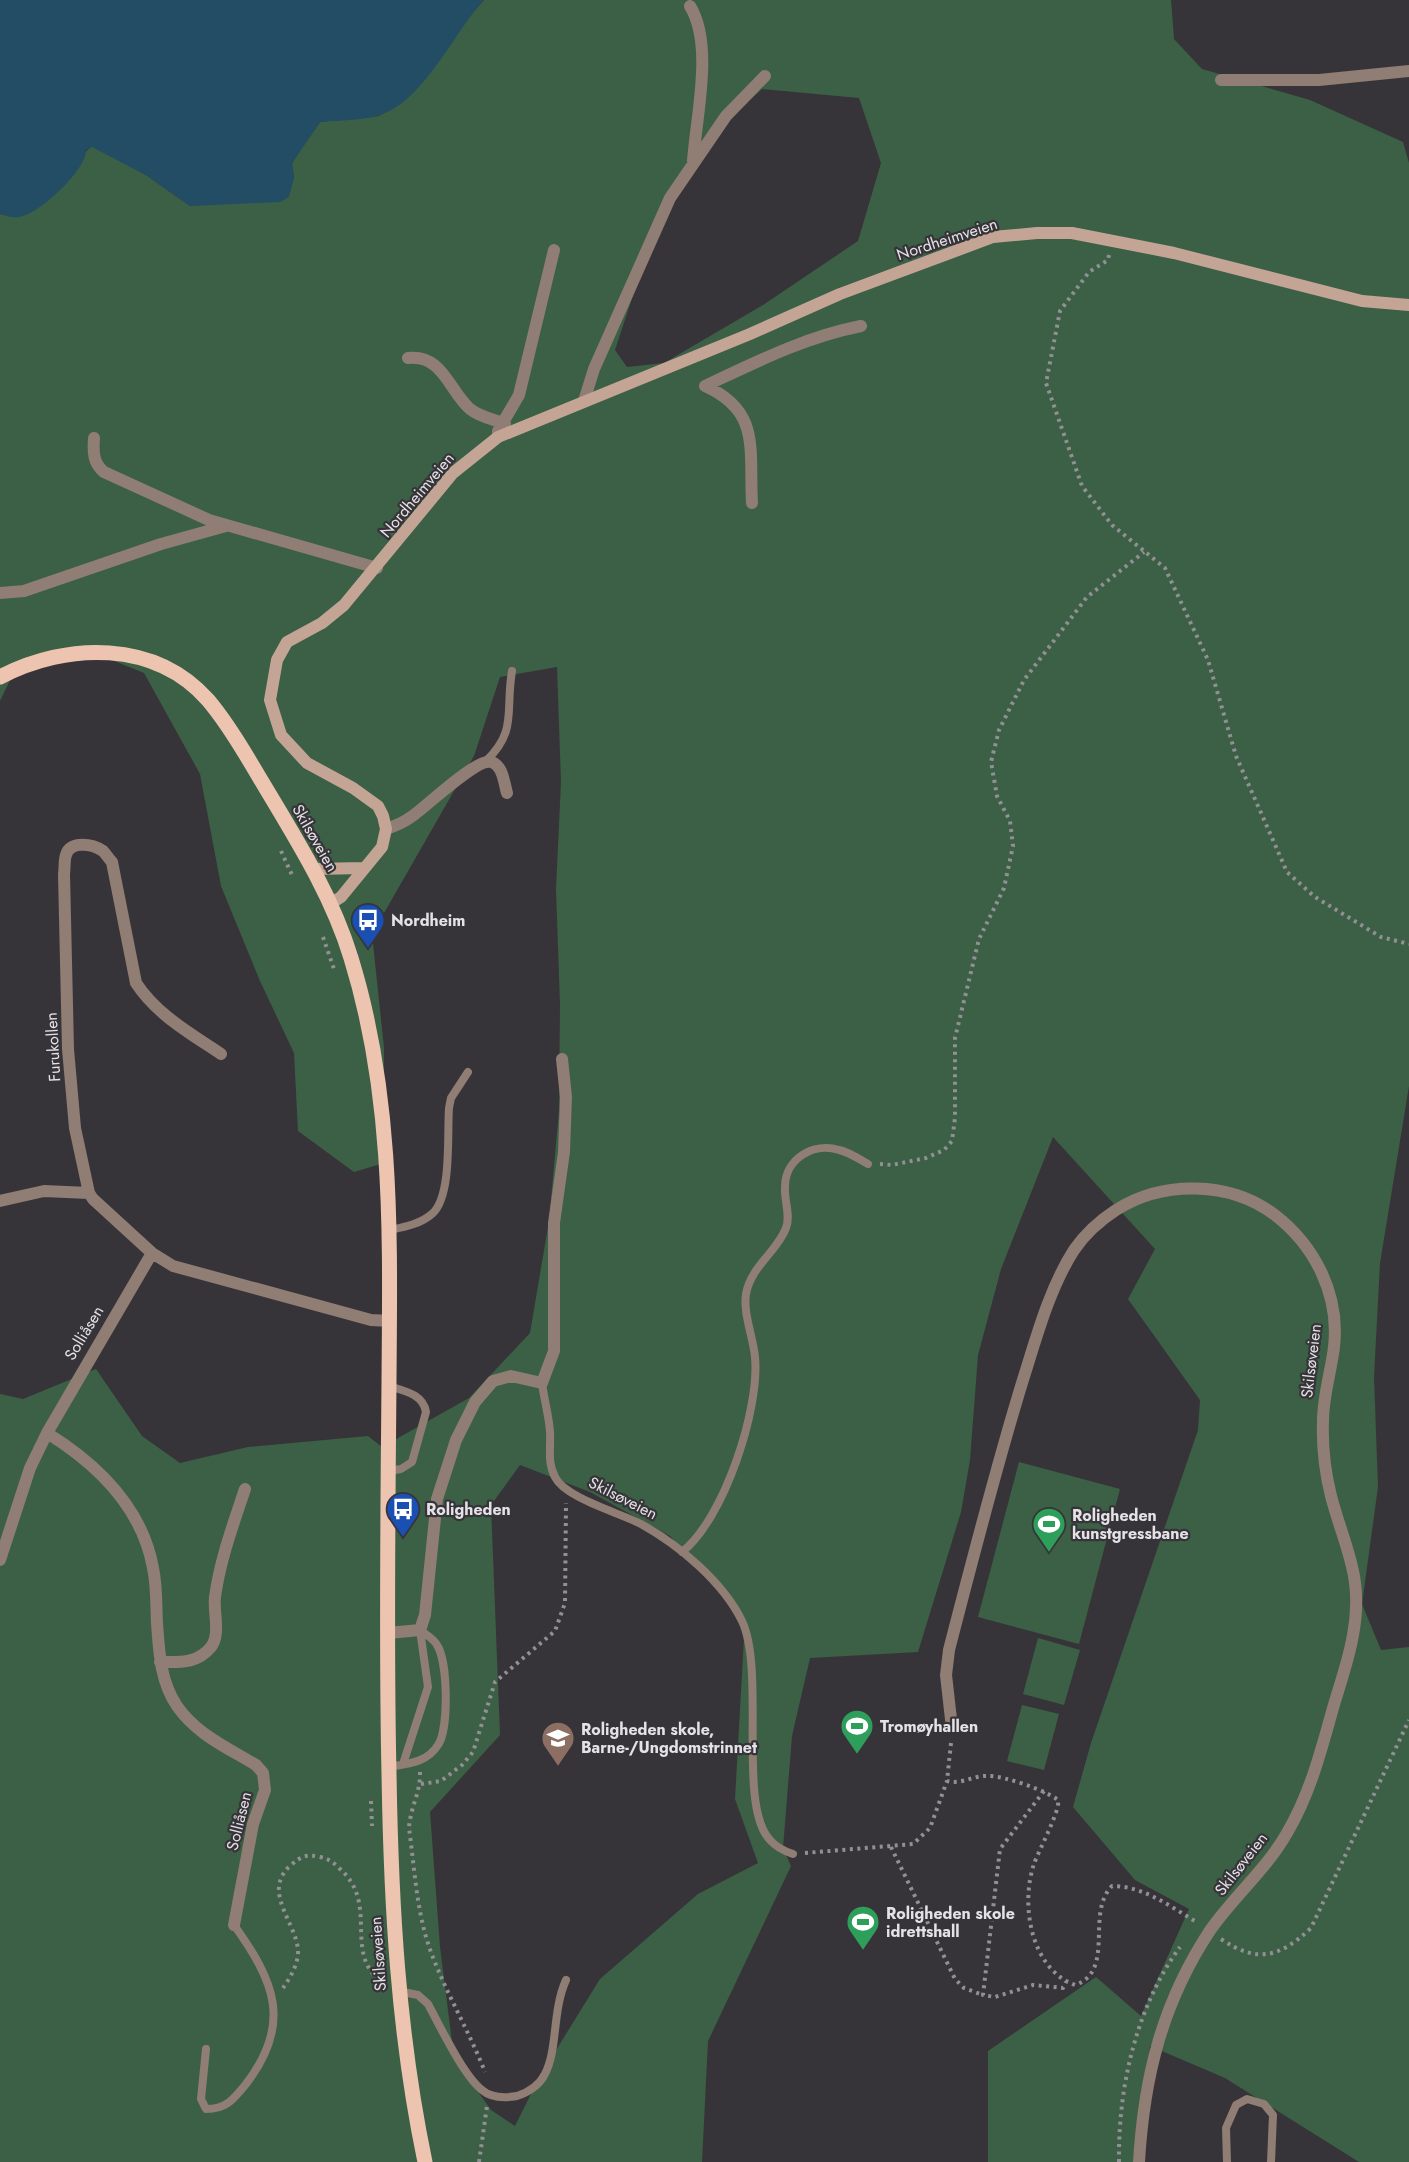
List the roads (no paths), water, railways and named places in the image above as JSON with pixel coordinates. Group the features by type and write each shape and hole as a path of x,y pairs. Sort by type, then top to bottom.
{"main road":[{"name":"Nordheimveien","path":"386,829 378,806 354,788 307,763 292,750 278,728 270,700 277,660 287,642 322,623 344,605 377,568 453,473 498,437 750,334 840,294 993,237 1037,232 1072,233 1174,253 1362,301 1409,305"},
{"name":"Skilsøveien","path":"0,676 46,657 79,652 105,652 142,658 183,678 207,699 239,743 313,869 350,954 367,1015 380,1082 387,1150 390,1230 388,1633 396,1765 390,1841 398,1984 410,2092 425,2162"},
{"path":"330,904 341,897 382,847 386,829"},
{"path":"313,869 364,868"}],"street":[{"path":"690,6 699,20 702,41 692,162"},
{"path":"1221,80 1319,80 1409,71"},
{"path":"584,401 594,369 670,198 692,162 726,116 765,76"},
{"path":"498,437 498,431 505,423 519,395 554,250"},
{"path":"752,502 747,423 738,407 705,386 795,344 832,332 861,326"},
{"path":"408,358 417,357 432,362 470,408 505,423"},
{"path":"94,438 93,450 96,465 104,472 209,520 377,568"},
{"path":"0,593 24,591 161,544 227,526"},
{"path":"386,829 410,818 462,776 485,762 492,762 500,768 507,794"},
{"name":"Furukollen","path":"89,1193 75,1128 68,1049 64,874 66,853 71,847 78,844 93,847 103,851 112,862 136,983 147,1000 160,1013 221,1054"},
{"path":"388,1633 420,1630 425,1615 437,1499 456,1440 475,1402 493,1381 511,1376 542,1383 554,1351 554,1223 564,1152 566,1097 562,1059"},
{"name":"Skilsøveien","path":"952,1728 946,1675 952,1639 999,1459 1027,1368 1061,1273 1073,1252 1085,1235 1119,1208 1162,1191 1189,1189 1217,1191 1242,1197 1268,1210 1288,1225 1304,1242 1321,1272 1333,1304 1334,1347 1323,1416 1323,1445 1332,1500 1354,1564 1357,1608 1348,1655 1305,1798 1273,1856 1210,1931 1169,2004 1157,2042 1146,2092 1139,2162"},
{"path":"0,1201 44,1191 89,1193 152,1252 187,1272 371,1320 390,1321"},
{"name":"Solliåsen","path":"0,1560 30,1468 46,1433 152,1252"},
{"name":"Solliåsen","path":"46,1433 94,1466 115,1489 131,1512 153,1567 160,1662 166,1686 177,1706 194,1726 256,1765 263,1773 265,1790 253,1824 234,1925"},
{"path":"160,1662 199,1659 213,1645 214,1599 223,1554 244,1489"}],"lane":[{"path":"485,762 498,750 507,735 512,671"},
{"path":"390,1230 425,1219 433,1213 442,1198 449,1108 452,1098 468,1072"},
{"path":"682,1552 702,1532 726,1486 745,1435 755,1372 746,1296 755,1271 786,1228 784,1186 790,1166 800,1156 825,1148 839,1149 868,1164"},
{"name":"Skilsøveien","path":"542,1383 550,1431 549,1461 555,1479 568,1490 642,1525 682,1552 722,1591 742,1622 751,1661 756,1807 768,1839 793,1854"},
{"path":"389,1386 419,1398 426,1412 412,1462 401,1469 389,1471"},
{"path":"420,1630 438,1645 443,1664 446,1722 438,1746 419,1762 396,1765 428,1687 420,1630"},
{"path":"206,2049 201,2099 206,2109 220,2109 237,2096 249,2079 265,2050 274,2025 268,1978 259,1959 234,1925"},
{"path":"398,1984 418,1995 428,2004 471,2078 487,2094 511,2097 529,2092 545,2075 551,2057 557,2004 566,1980"},
{"path":"1227,2162 1226,2128 1236,2104 1247,2099 1264,2104 1273,2115 1271,2162"}],"water":[{"path":"0,0 484,0 411,96 396,107 373,117 320,122 292,163 294,178 289,197 280,202 190,206 146,175 92,147 86,150 79,168 52,198 23,216 12,217 0,214"}],"place":[{"name":"Nordheim","path":"368,949"},
{"name":"Roligheden","path":"403,1538"},
{"name":"Roligheden kunstgressbane","path":"1049,1553"},
{"name":"Tromøyhallen","path":"857,1755"},
{"name":"Roligheden skole, Barne-/Ungdomstrinnet","path":"558,1767"},
{"name":"Roligheden skole idrettshall","path":"863,1951"}]}
